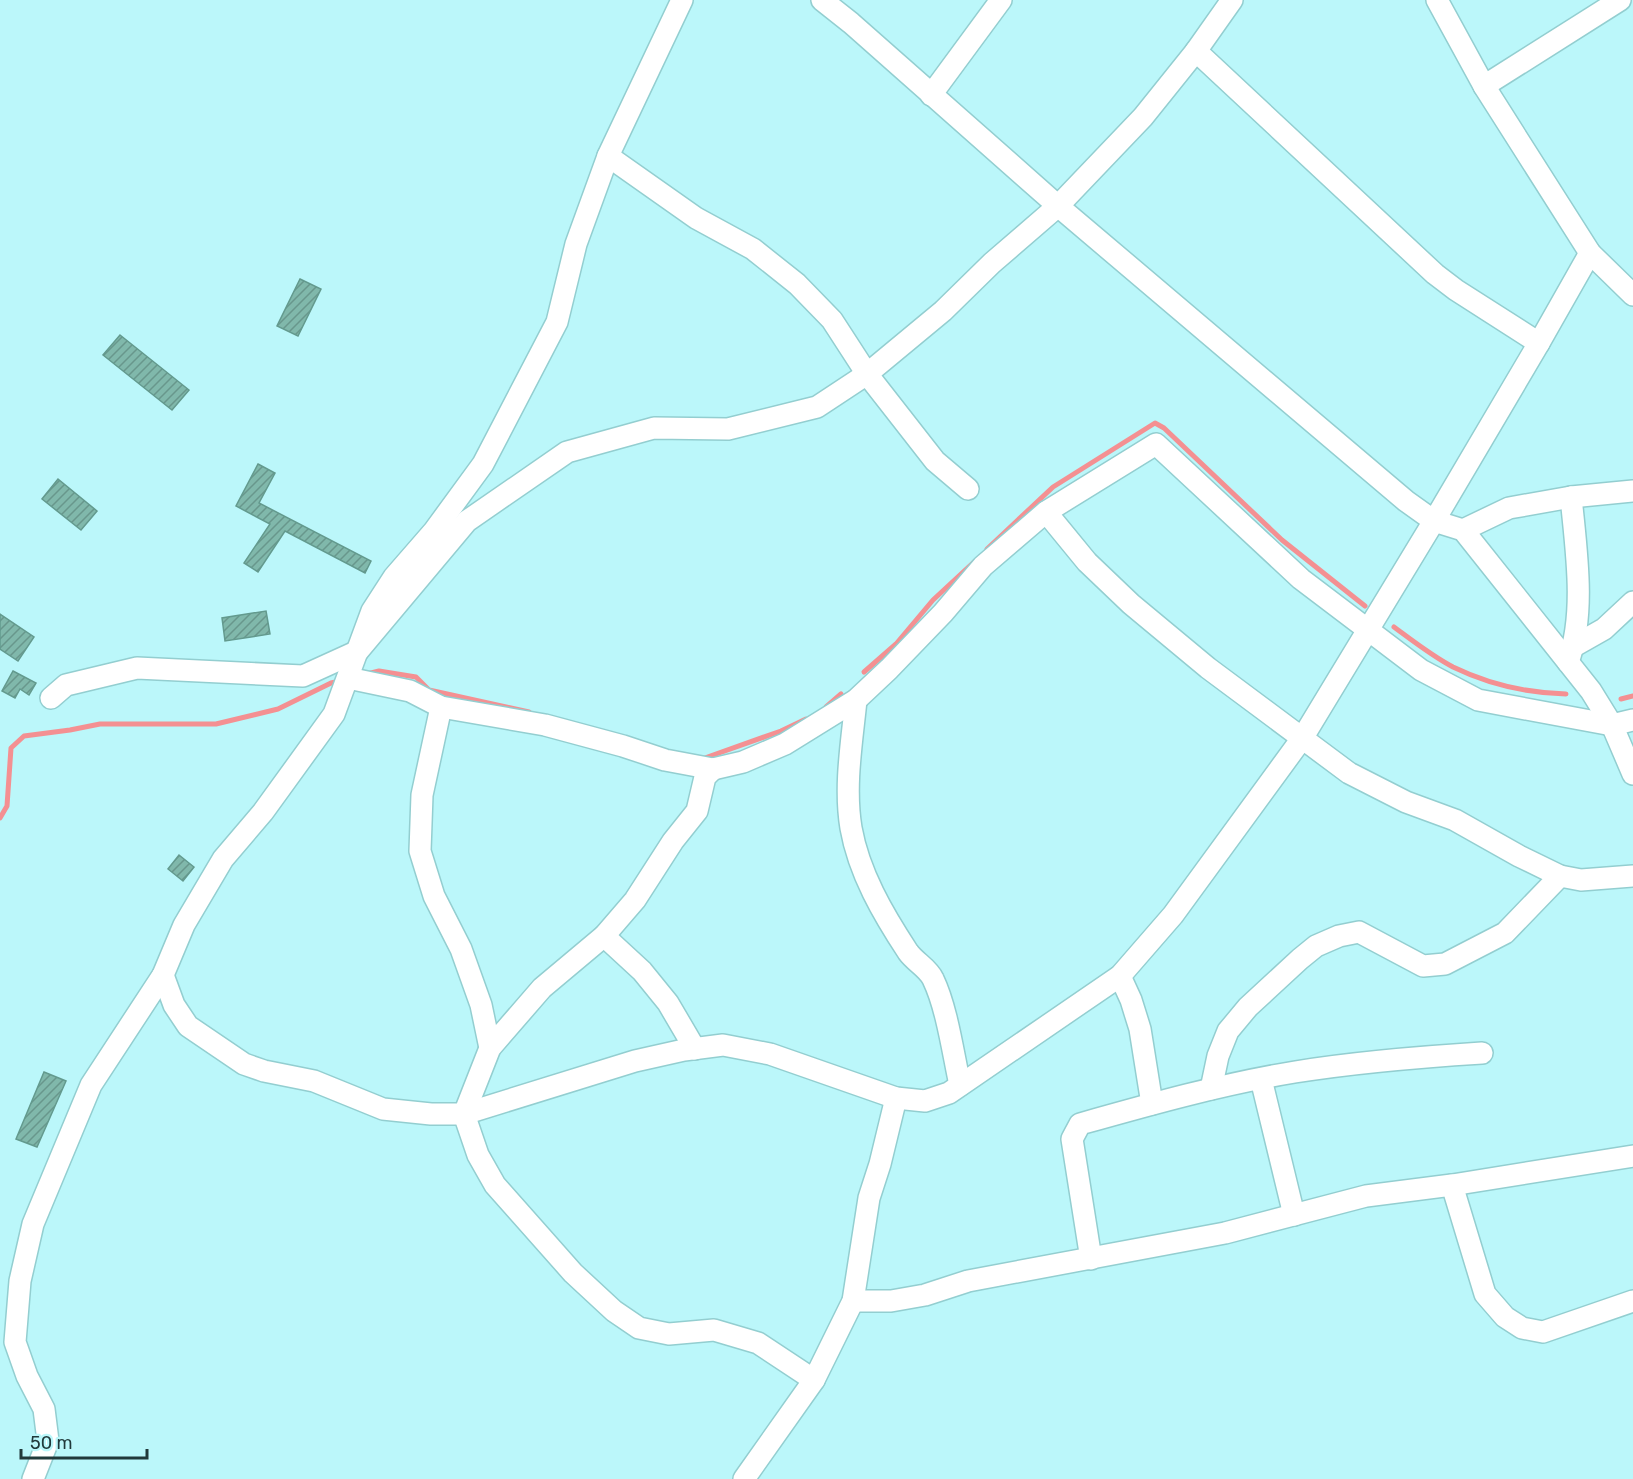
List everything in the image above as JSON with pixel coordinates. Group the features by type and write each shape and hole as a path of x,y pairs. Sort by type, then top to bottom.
{"street":[{"path":"33,1479 48,1441 44,1409 27,1376 15,1342 20,1281 33,1224 91,1085 163,975 184,925 223,860 263,812 334,714 372,611 394,577 434,531 483,464 552,332 565,294 576,244 608,156 682,0"},
{"path":"822,0 1058,206 1397,493 1434,521 1463,530 1571,654 1592,691 1627,722 1633,774"},
{"path":"930,95 1001,0"},
{"path":"51,698 66,685 137,668 303,676 358,651 467,521 567,452 654,428 728,429 817,407 867,374 943,311 992,263 1058,206 1143,117 1196,51 1232,0"},
{"path":"1437,0 1484,86 1590,253 1633,295"},
{"path":"1484,86 1620,0"},
{"path":"1196,51 1435,274 1539,343"},
{"path":"608,156 696,218 753,249 797,284 832,320 867,374 935,461 968,489"},
{"path":"163,975 174,1005 188,1026 244,1064 264,1071 314,1081 383,1108 431,1114 464,1114 635,1061 723,1045 770,1054 896,1098 925,1101 949,1093 1120,976 1173,915 1303,737 1434,521 1590,253"},
{"path":"348,678 410,691 441,707 545,725 665,760 713,769 742,762 785,744 856,700 943,614 983,566 1046,512 1156,444 1301,579 1421,670 1478,700 1627,722"},
{"path":"1463,530 1509,508 1571,497 1633,491"},
{"path":"1571,497 1577,588 1571,654"},
{"path":"1046,512 1087,562 1131,604 1208,668 1350,773 1406,802 1455,820 1560,876 1581,880 1633,876"},
{"path":"1571,654 1604,629 1633,602"},
{"path":"856,700 848,802 858,856 866,881 910,954 932,976 941,1001 960,1085"},
{"path":"441,707 422,795 420,851 434,896 461,949 482,1005 490,1048"},
{"path":"713,769 705,777 697,811 673,841 635,900 604,936 542,988 490,1048 464,1114 478,1155 495,1185 573,1273 614,1311 639,1328 669,1334 714,1330 758,1343 814,1380"},
{"path":"1211,1089 1218,1056 1228,1031 1248,1007 1316,946 1339,936 1359,932 1423,966 1445,964 1505,933 1560,876"},
{"path":"604,936 642,971 662,995 695,1049"},
{"path":"1120,976 1131,1000 1140,1029 1152,1104"},
{"path":"1091,1259 1072,1139 1080,1124 1211,1089 1261,1079 1371,1061 1482,1053"},
{"path":"1261,1079 1294,1215"},
{"path":"744,1479 814,1380 853,1301 869,1198 896,1098"},
{"path":"853,1301 891,1301 925,1295 968,1281 1226,1233 1366,1196 1452,1185 1633,1156"},
{"path":"1452,1185 1485,1294 1505,1317 1522,1328 1543,1332 1633,1301"}],"building":[{"path":"300,279 321,289 298,336 277,326"},
{"path":"120,335 189,390 172,410 103,355"},
{"path":"258,464 275,473 259,503 371,561 365,573 285,531 258,572 244,563 270,524 236,506"},
{"path":"58,479 97,511 81,530 42,499"},
{"path":"266,611 270,634 225,641 222,618"},
{"path":"0,614 34,637 18,661 0,649"},
{"path":"13,671 36,683 29,695 20,689 15,698 2,691"},
{"path":"179,855 194,867 183,881 168,869"},
{"path":"44,1072 66,1081 37,1147 16,1139"}],"waterway":[{"path":"987,549 1053,487 1155,423 1164,428 1282,540 1365,606"},
{"path":"864,672 896,644 933,600 974,562"},
{"path":"1394,627 1438,658 1466,673 1508,686 1537,692 1566,694"},
{"path":"367,674 379,671 416,677 429,690 529,712"},
{"path":"0,818 7,806 11,748 24,736 100,724 216,724 278,709 331,683 340,681"},
{"path":"826,707 841,694"},
{"path":"1621,699 1633,696"},
{"path":"702,759 781,731 806,719"}]}
